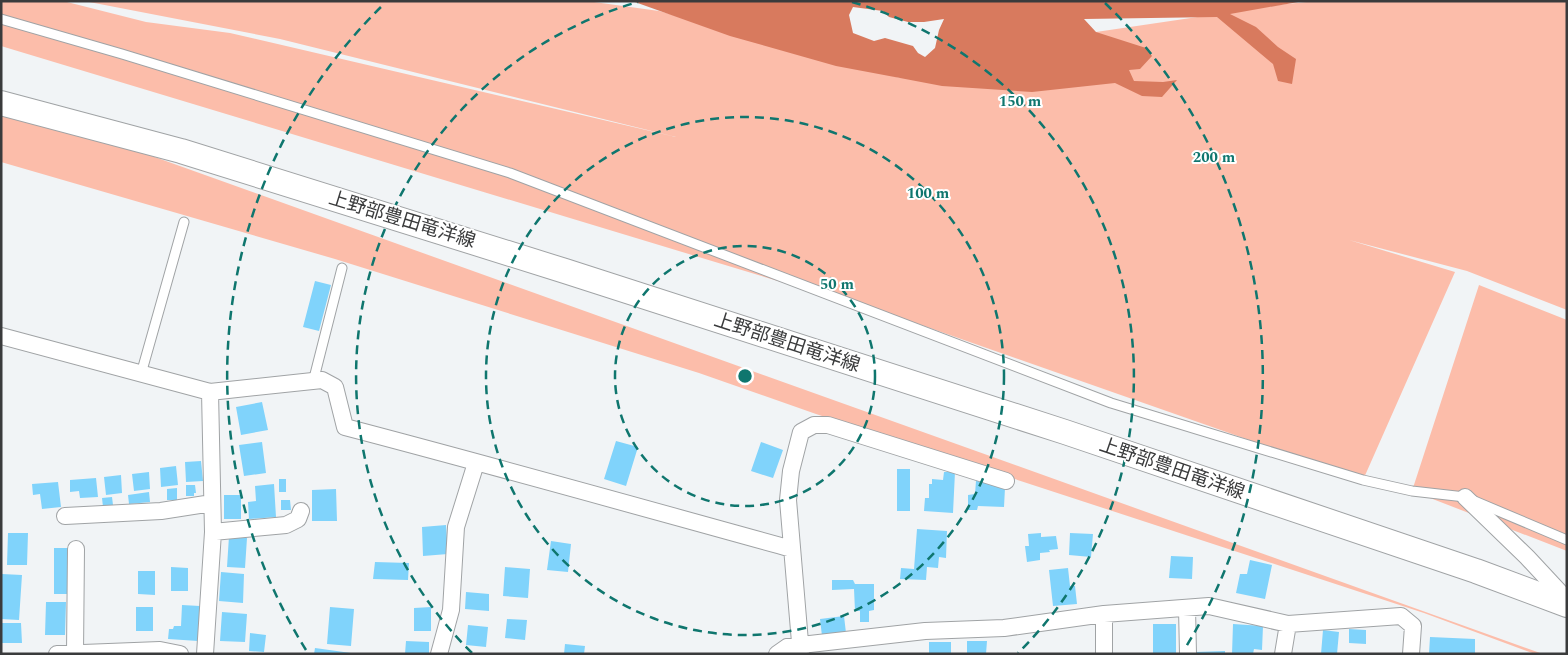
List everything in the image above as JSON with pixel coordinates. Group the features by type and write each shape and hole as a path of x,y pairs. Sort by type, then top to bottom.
{"main road":[{"name":"上野部豊田竜洋線","path":"1,102 181,151 574,274 1074,435 1476,571 1567,605"}],"street":[{"path":"1,336 210,392 322,380 335,386 345,427 792,549"},
{"path":"205,654 213,532 210,392"},
{"path":"801,649 788,500 791,471 802,432 814,425 828,425 1006,481"},
{"path":"439,654 451,610 456,527 476,463"},
{"path":"1465,497 1527,556 1567,600"},
{"path":"65,516 161,511 212,504"},
{"path":"213,532 286,525 298,519 301,511"},
{"path":"75,653 76,549"},
{"path":"778,654 787,647 801,649 924,632 1004,628 1104,614 1209,606 1288,624 1401,616 1413,626 1411,654"},
{"path":"1188,608 1188,654"},
{"path":"1104,614 1104,654"},
{"path":"1283,654 1288,624"},
{"path":"57,654 160,650 180,654"}],"lane":[{"path":"1,19 122,54 510,173 1112,403 1363,480 1412,491 1465,497 1567,540"},
{"path":"142,374 184,222"},
{"path":"313,382 342,268"}],"shaded area":[{"path":"1,1 63,1 146,22 230,33 676,137 280,39 84,1 587,1 659,11 900,78 1096,32 1286,4 1317,1 1567,1 1567,310 1467,271 1349,240 1455,272 1363,480 907,320 1,46"},
{"path":"632,1 1304,1 1230,14 1256,27 1278,47 1296,59 1292,84 1278,81 1273,64 1217,17 1084,19 1096,32 1146,48 1152,56 1140,69 1129,70 1134,81 1163,82 1177,80 1162,97 1142,96 1115,83 1032,92 942,86 836,66 730,36","holes":["853,7 883,11 889,17 908,22 944,19 939,30 935,48 925,57 918,53 913,46 885,38 874,41 853,33 849,15"]},
{"path":"1,102 1543,654 1535,654 1424,613 816,414 699,373 335,259 1,162"},
{"path":"1479,285 1567,320 1567,551 1412,491"}],"building":[{"path":"315,281 331,285 319,331 303,327"},
{"path":"262,402 268,430 241,435 236,407"},
{"path":"616,441 638,447 626,486 604,479"},
{"path":"262,442 266,473 244,476 239,445"},
{"path":"761,442 783,450 773,478 751,471"},
{"path":"201,461 203,481 186,482 185,462"},
{"path":"176,466 178,485 161,487 160,468"},
{"path":"897,469 910,469 910,511 897,511"},
{"path":"149,472 150,489 134,491 132,474"},
{"path":"944,472 955,472 953,513 924,511 925,498 929,498 929,484 932,484 932,479 943,480"},
{"path":"121,475 122,493 106,495 104,477"},
{"path":"96,478 98,497 80,498 79,491 70,492 70,480"},
{"path":"279,479 286,479 286,492 279,492"},
{"path":"976,481 998,482 998,487 1005,488 1004,507 978,506 977,510 968,510 968,495 975,494"},
{"path":"58,482 61,507 42,509 40,494 33,495 32,484"},
{"path":"274,484 276,517 249,519 248,502 256,501 255,486"},
{"path":"186,485 195,485 196,493 194,493 194,496 186,496"},
{"path":"177,488 177,500 167,500 167,489"},
{"path":"336,489 337,521 312,521 312,490"},
{"path":"149,492 150,502 129,504 128,495"},
{"path":"224,495 241,495 241,519 224,519"},
{"path":"112,497 113,505 103,507 102,498"},
{"path":"281,500 290,500 291,510 281,510"},
{"path":"446,525 448,554 423,556 422,527"},
{"path":"917,529 947,531 946,558 939,557 938,568 927,567 926,580 900,579 901,568 914,569"},
{"path":"8,533 28,533 27,565 7,565"},
{"path":"1041,533 1041,537 1056,536 1058,549 1040,553 1040,560 1027,562 1025,546 1029,546 1028,534"},
{"path":"1070,533 1093,534 1091,557 1069,555"},
{"path":"229,536 247,538 245,568 227,567"},
{"path":"551,541 571,544 568,572 547,570"},
{"path":"54,548 72,548 72,594 54,594"},
{"path":"1171,556 1193,557 1192,579 1169,578"},
{"path":"1250,560 1272,565 1265,599 1236,593 1240,574 1247,574"},
{"path":"375,562 409,563 408,580 373,579"},
{"path":"171,567 188,568 188,591 171,591"},
{"path":"505,567 530,569 528,598 503,596"},
{"path":"1068,568 1070,586 1075,586 1077,604 1053,606 1049,570"},
{"path":"138,571 155,571 155,595 138,594"},
{"path":"221,572 244,574 243,603 219,601"},
{"path":"2,574 22,575 19,620 1,619"},
{"path":"832,580 853,580 855,584 874,584 874,610 869,611 869,622 860,622 860,611 855,611 854,589 832,590"},
{"path":"466,592 489,594 489,611 465,609"},
{"path":"46,602 66,602 65,635 45,635"},
{"path":"182,605 200,606 198,641 168,639 169,629 173,629 174,626 181,626"},
{"path":"136,607 153,607 153,631 136,631"},
{"path":"330,607 354,609 351,646 327,644"},
{"path":"431,607 431,631 414,631 414,608"},
{"path":"222,612 247,614 245,642 220,641"},
{"path":"844,616 846,633 822,636 820,619"},
{"path":"507,619 527,620 525,640 505,638"},
{"path":"1,623 21,623 22,643 1,643"},
{"path":"1153,624 1176,624 1176,654 1153,654"},
{"path":"1233,624 1263,626 1262,650 1254,649 1253,654 1232,654"},
{"path":"468,625 488,627 486,647 466,645"},
{"path":"1349,629 1366,630 1366,644 1349,643"},
{"path":"1323,630 1339,632 1337,654 1321,654"},
{"path":"250,633 266,635 264,652 249,651"},
{"path":"1430,637 1475,639 1475,654 1429,654"},
{"path":"406,641 429,642 429,654 405,654"},
{"path":"967,641 987,641 986,654 967,654"},
{"path":"929,642 951,642 951,654 929,654"},
{"path":"565,644 585,646 584,654 564,654"},
{"path":"315,648 351,653 351,654 314,654"},
{"path":"1225,651 1225,654 1195,654 1195,652"}]}
